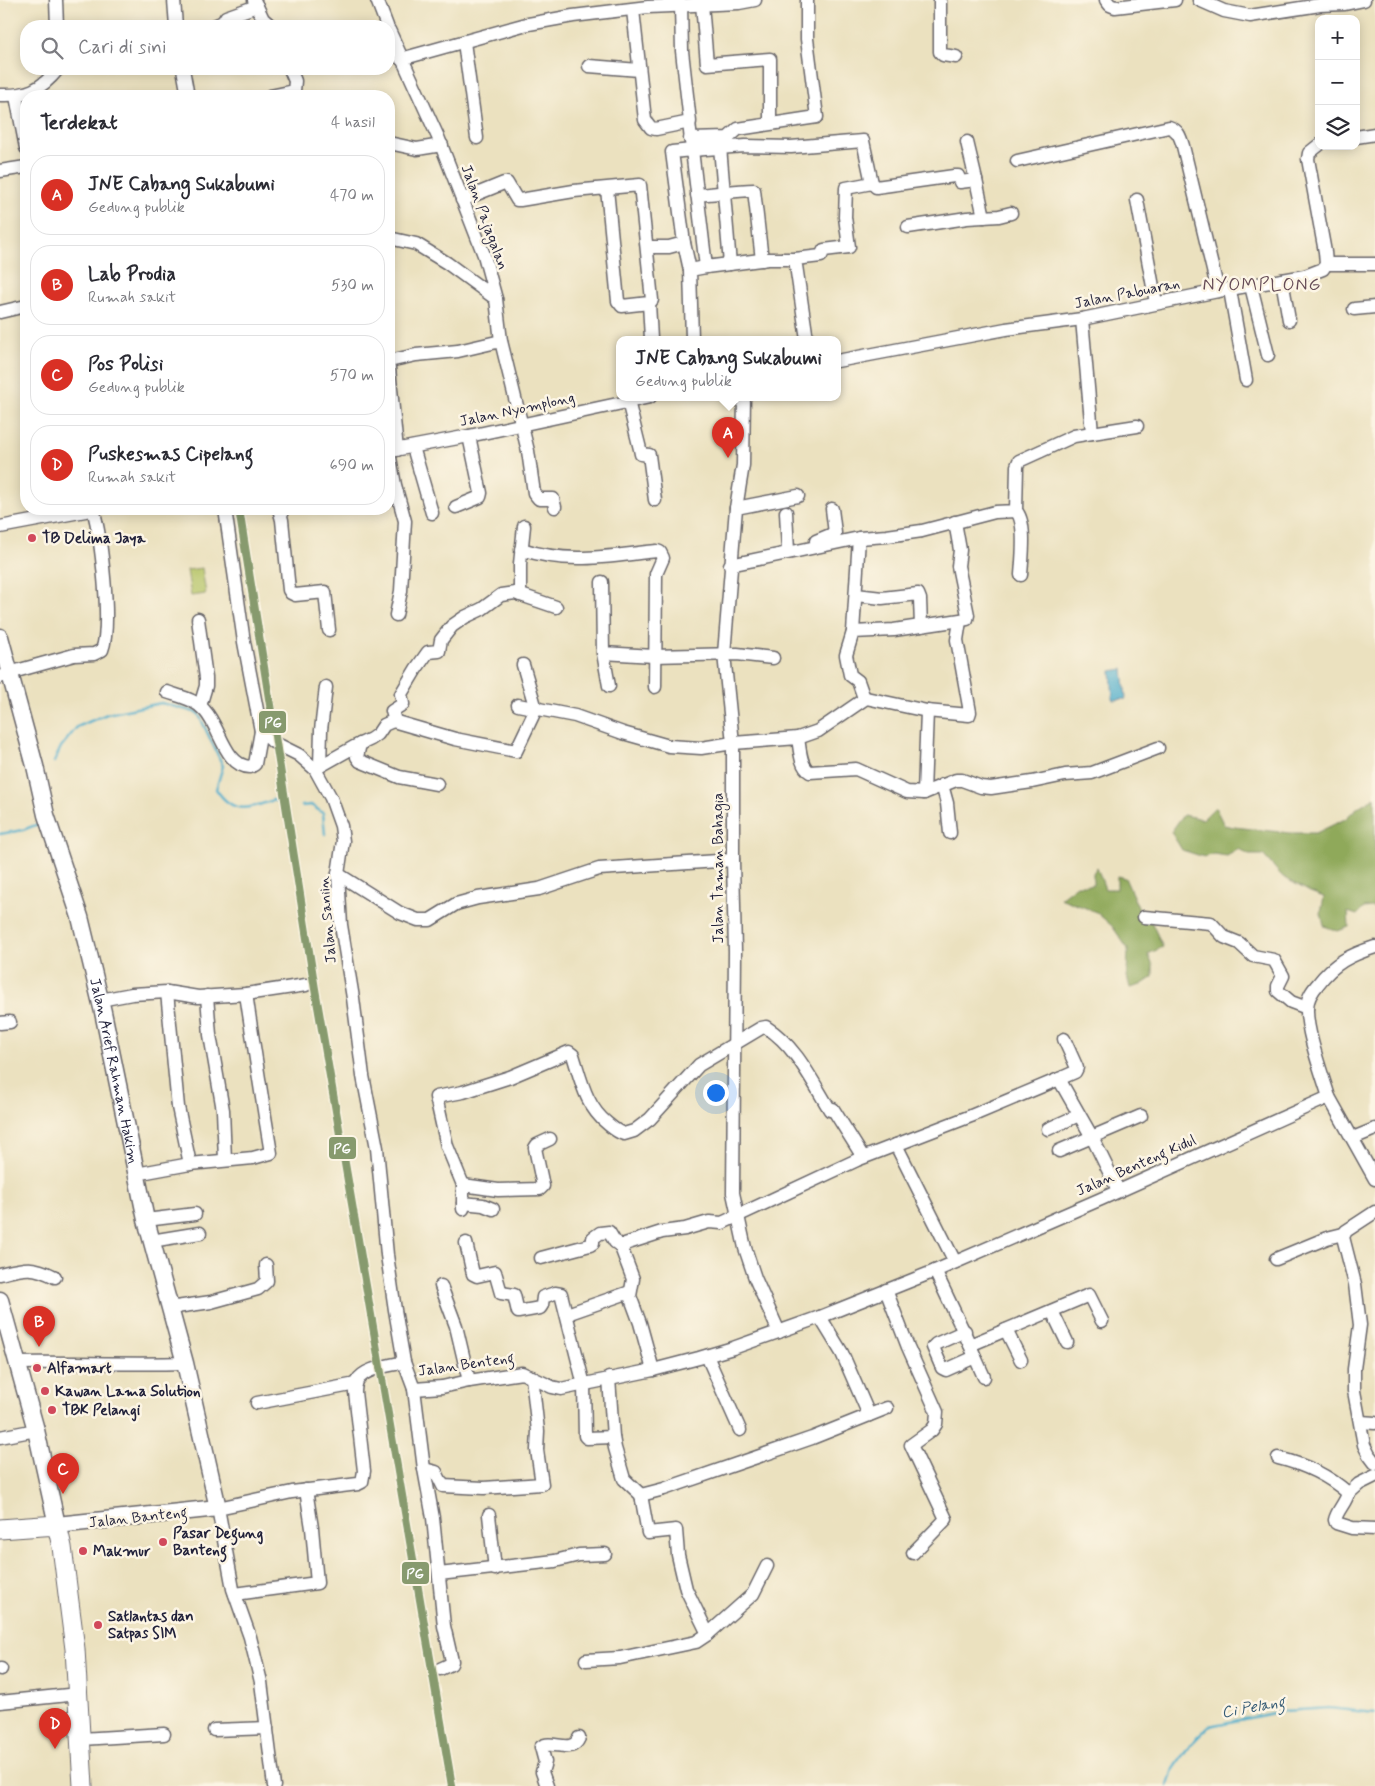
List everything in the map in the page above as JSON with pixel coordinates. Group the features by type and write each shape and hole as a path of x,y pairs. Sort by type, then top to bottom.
{"highway":[{"path":"0,1529 57,1525 62,1547 75,1649 83,1786"}],"main road":[{"name":"Jalan Arief Rahman Hakim","path":"0,637 5,675 28,740 46,815 80,917 100,1000 146,1220 185,1363 218,1508"},
{"path":"0,1302 36,1430 57,1525"},
{"name":"Jalan Banteng","path":"57,1525 218,1508"}],"street":[{"path":"56,0 57,20"},
{"path":"174,0 176,20"},
{"path":"377,0 385,20"},
{"path":"401,59 524,25 582,14 633,10 648,4 681,5 755,0"},
{"path":"692,336 690,270 684,243 672,152 691,145 728,138 738,129 817,116 807,39 807,0"},
{"path":"940,0 940,52 943,55 956,56"},
{"path":"1106,0 1115,7 1175,0"},
{"path":"1200,0 1224,11 1250,16 1364,0"},
{"path":"224,20 226,17 255,3 264,20"},
{"path":"702,4 707,64 770,59 770,123"},
{"path":"681,5 682,51 691,118 689,122 691,145 706,268"},
{"path":"633,10 645,120 648,126 656,129 689,122"},
{"path":"464,42 477,138"},
{"name":"Jalan Pajagalan","path":"395,44 442,146 484,255 496,299 500,341 522,424 534,493 539,499 553,499 555,508"},
{"path":"590,66 640,70"},
{"path":"34,90 48,82 53,75"},
{"path":"184,75 187,90"},
{"path":"292,75 295,81 294,90"},
{"path":"0,96 20,95"},
{"path":"16,96 20,117"},
{"path":"1017,161 1169,127 1175,129 1183,146 1224,290 1246,380"},
{"path":"1360,136 1375,134"},
{"path":"691,145 791,147 863,141 872,183 876,188 954,176 958,176 960,182 963,183 976,180"},
{"path":"967,142 984,217"},
{"path":"395,144 417,149 442,146"},
{"path":"720,147 730,264"},
{"path":"1315,148 1309,153 1308,160 1326,264 1375,264"},
{"path":"0,171 20,168"},
{"path":"462,200 504,183 508,183 516,200 574,190 607,189 640,184 652,300 649,303 651,336"},
{"path":"690,270 762,260 821,256 824,250 849,247 844,217 846,188 872,183"},
{"path":"607,189 618,301 622,306 649,303"},
{"path":"697,195 754,190 762,260"},
{"path":"1137,200 1156,303"},
{"path":"908,227 1010,213"},
{"path":"395,239 416,244 447,263 496,299"},
{"path":"648,247 669,247 684,243"},
{"path":"795,259 807,336"},
{"name":"Jalan Pabuaran","path":"841,360 1006,329 1082,319 1156,303 1282,280 1318,272 1323,270 1326,264"},
{"path":"1282,280 1289,320"},
{"path":"1251,286 1268,355"},
{"path":"0,312 20,307"},
{"path":"1354,310 1375,307"},
{"path":"1082,319 1092,433"},
{"path":"395,360 416,355 458,351 500,341"},
{"path":"628,401 641,454 649,455 656,500"},
{"name":"Jalan Nyomplong","path":"395,450 590,411 628,401"},
{"name":"Jalan Taman Bahagia","path":"744,401 743,465 736,508 724,654 733,743 735,952 733,1193 745,1248 755,1278 779,1332"},
{"path":"1022,575 1023,539 1019,513 1016,511 1017,466 1019,461 1074,436 1138,426"},
{"path":"456,507 476,500 481,493 469,436"},
{"path":"413,447 432,513"},
{"path":"395,485 405,521 401,591 396,616"},
{"path":"736,508 798,496"},
{"path":"731,563 788,550 835,533 832,509"},
{"path":"731,563 859,538 922,531 995,512 1016,511"},
{"path":"786,512 788,550"},
{"path":"0,527 63,515"},
{"path":"5,675 74,656 94,654 102,650 106,637 104,585 95,515"},
{"path":"167,692 188,698 200,706 210,717 233,759 240,765 250,767 255,764 261,731 244,642 226,515"},
{"path":"281,515 290,593 325,592 329,630"},
{"path":"853,632 888,631 967,619 968,615 958,566 960,550 955,522"},
{"path":"520,595 521,549 524,526"},
{"path":"859,538 853,632 846,655 850,675 858,681 864,698"},
{"path":"521,549 552,557 579,558 660,552 663,558 656,574 655,687"},
{"path":"602,582 603,653 609,686"},
{"path":"393,721 392,711 403,704 401,694 412,675 428,652 438,652 441,640 452,626 487,606 501,595 510,592 556,607"},
{"path":"856,595 882,598 918,594 920,598 921,626"},
{"path":"198,619 206,678 206,686 200,706"},
{"path":"518,705 575,716 623,733 670,746 701,748 733,743 798,738 818,731 864,698 927,711 970,714 957,640 960,621"},
{"path":"603,653 654,656 737,654 773,658"},
{"path":"318,768 375,737 384,725 393,721 455,739 516,751 536,709 523,665"},
{"path":"318,768 326,687"},
{"path":"924,793 927,711"},
{"name":"Jalan Saniin","path":"261,731 273,742 299,755 318,768 332,798 341,826 343,841 338,874 341,925 353,998 362,1076 377,1148 387,1255 404,1362"},
{"path":"798,738 804,766 807,771 856,769 907,792 924,793 959,780 980,787 990,788 1065,775 1092,773 1158,748"},
{"path":"360,744 357,757 360,761 399,777 437,784"},
{"path":"942,786 947,803 950,833"},
{"path":"338,874 400,913 418,920 430,920 456,904 478,898 539,889 599,869 733,860"},
{"path":"1144,917 1210,923 1224,938 1239,943 1253,956 1274,960 1283,976 1278,986 1278,991 1291,1002 1307,1008"},
{"path":"1375,947 1348,957 1334,966 1313,990 1308,999 1307,1008 1311,1036 1329,1097 1375,1179"},
{"path":"100,1000 132,994 167,992 207,996 246,994 306,984"},
{"path":"167,992 178,1107 190,1164"},
{"path":"136,1174 190,1164 253,1158 271,1153 264,1121 258,1064 246,994"},
{"path":"207,996 210,1035 223,1110 225,1160"},
{"path":"493,1210 483,1205 463,1206 463,1185 447,1146 436,1099 437,1096 463,1092 510,1077 570,1052 588,1100 593,1108 616,1131 624,1134 634,1130 650,1119 699,1065 763,1027 768,1028 797,1057 830,1110 833,1109 845,1126 863,1157"},
{"path":"622,1247 625,1244 662,1232 685,1229 709,1222 722,1223 863,1157 971,1116 1074,1072 1077,1068 1064,1039"},
{"path":"1059,1079 1092,1137 1118,1190"},
{"name":"Jalan Benteng Kidul","path":"779,1332 956,1262 1329,1097"},
{"path":"1048,1128 1079,1115"},
{"path":"1059,1152 1141,1116"},
{"path":"1353,1138 1375,1129"},
{"path":"463,1185 498,1190 540,1189 543,1186 535,1148 537,1145 550,1139"},
{"path":"896,1145 956,1262"},
{"path":"1276,1259 1327,1238 1343,1234 1375,1212"},
{"path":"146,1220 195,1214"},
{"path":"151,1241 200,1232"},
{"path":"542,1258 590,1245 593,1243 593,1238 600,1233 609,1232 615,1242 622,1247 633,1278 630,1296 640,1323 653,1370"},
{"path":"1343,1234 1343,1242 1355,1284 1360,1325 1353,1382 1364,1445 1375,1463"},
{"path":"466,1243 473,1274 477,1276 495,1272 501,1292 514,1295 518,1312 540,1308 543,1297 559,1292 567,1314 584,1385 586,1437 613,1437"},
{"path":"169,1308 211,1302 258,1289 267,1281 266,1266"},
{"path":"0,1274 28,1267 55,1276"},
{"path":"934,1270 965,1331 984,1377"},
{"path":"441,1286 456,1326 469,1381"},
{"path":"886,1290 936,1412 936,1424 932,1430 910,1445 946,1519 913,1553"},
{"path":"567,1314 630,1292"},
{"path":"970,1345 1089,1295 1102,1321"},
{"path":"1052,1311 1067,1342"},
{"path":"820,1317 842,1353 869,1415"},
{"path":"1006,1330 1021,1360"},
{"path":"965,1331 936,1344 933,1347 934,1350 944,1370 975,1357"},
{"name":"Jalan Benteng","path":"356,1384 358,1379 367,1372 404,1362 414,1389 442,1387 522,1372 557,1389 653,1370 707,1356 779,1332"},
{"path":"707,1356 740,1430"},
{"path":"17,1363 83,1362 139,1365 185,1363"},
{"path":"424,1469 436,1472 443,1486 484,1488 542,1484 537,1450 538,1431 532,1377"},
{"path":"609,1378 613,1437 624,1479 641,1495 648,1533 676,1530 678,1555 686,1589 708,1634"},
{"path":"257,1403 356,1384 355,1392 364,1471 362,1482 358,1484 306,1490 218,1508 235,1594 256,1662 263,1692 274,1786"},
{"path":"414,1389 424,1469 433,1518 444,1626 452,1661 451,1664 440,1669"},
{"path":"641,1495 664,1489 812,1438 887,1408"},
{"path":"1361,1422 1375,1423"},
{"path":"0,1437 36,1430"},
{"path":"1278,1458 1316,1472 1348,1494"},
{"path":"1375,1476 1359,1484 1348,1494 1345,1503 1335,1516 1335,1522 1352,1528 1375,1529"},
{"path":"235,1594 317,1583 306,1490"},
{"path":"488,1515 495,1569"},
{"path":"439,1574 555,1561 579,1555 605,1554"},
{"path":"586,1660 620,1658 696,1642 708,1634 753,1594 767,1566"},
{"path":"0,1702 78,1694"},
{"path":"214,1730 267,1728"},
{"path":"81,1740 164,1734"},
{"path":"547,1786 542,1772 545,1762 540,1747 547,1744 570,1746 575,1744 579,1738"}],"green space":[{"path":"202,568 206,594 191,596 187,570"},
{"path":"1375,797 1375,909 1372,907 1364,908 1357,915 1348,912 1349,927 1338,931 1324,926 1321,913 1324,897 1310,892 1283,877 1263,855 1249,855 1239,849 1227,856 1214,854 1204,857 1182,850 1171,832 1183,815 1203,819 1215,807 1224,825 1290,833 1316,833 1345,819 1358,807"},
{"path":"1097,867 1105,889 1117,889 1117,876 1125,878 1145,923 1151,921 1163,947 1148,954 1153,966 1153,977 1141,985 1130,988 1127,976 1128,949 1112,926 1096,912 1060,898 1077,885 1093,885 1093,873"}],"water":[{"path":"1123,669 1126,699 1113,700 1111,671"}],"waterway":[{"path":"54,762 61,747 77,727 107,714 161,703 198,713 223,766 216,789 229,803 242,808 256,806 273,800 276,801"},
{"path":"302,806 311,805 323,813 325,834"},
{"path":"0,834 23,830 38,824"},
{"name":"Ci Pelang","path":"1168,1786 1172,1772 1191,1744 1209,1726 1284,1711 1329,1708 1375,1713"}],"transit line":[{"name":"PG","path":"240,515 315,989 452,1786"}],"place":[{"name":"JNE Cabang Sukabumi","path":"728,458"},
{"name":"TB Delima Jaya","path":"32,538"},
{"name":"Lab Prodia","path":"39,1347"},
{"name":"Alfamart","path":"37,1368"},
{"name":"Kawan Lama Solution","path":"45,1391"},
{"name":"TBK Pelangi","path":"52,1410"},
{"name":"Pos Polisi","path":"63,1494"},
{"name":"Pasar Degung Banteng","path":"163,1542"},
{"name":"Makmur","path":"83,1551"},
{"name":"Satlantas dan Satpas SIM","path":"98,1625"},
{"name":"Puskesmas Cipelang","path":"55,1749"}],"district":[{"name":"NYOMPLONG","path":"1262,284"}]}
